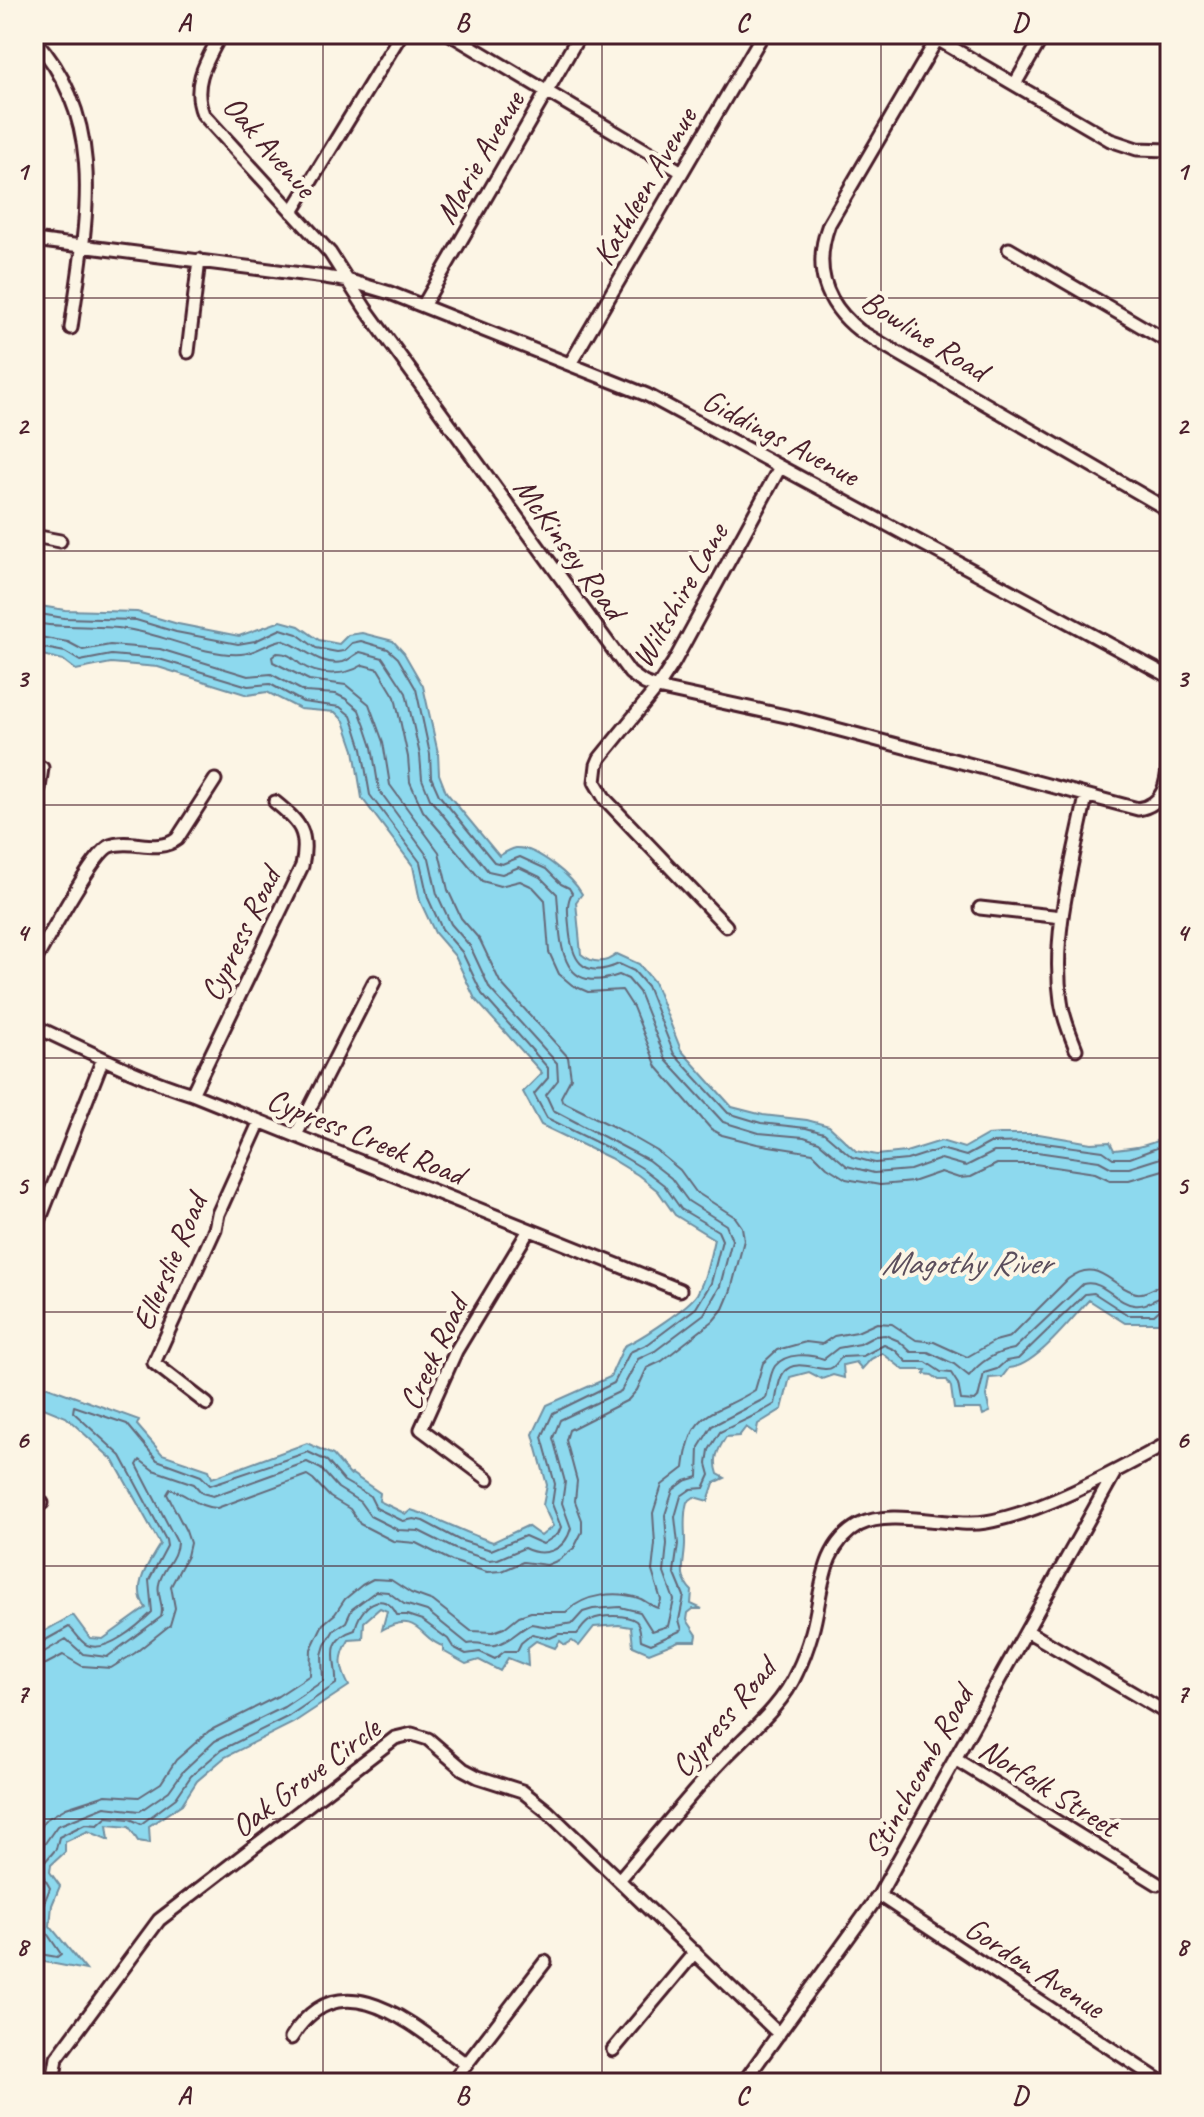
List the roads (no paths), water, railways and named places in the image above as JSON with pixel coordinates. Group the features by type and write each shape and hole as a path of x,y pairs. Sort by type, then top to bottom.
{"street":[{"name":"Oak Avenue","path":"221,34 200,78 198,102 203,114 330,253 350,281"},
{"path":"292,212 401,34"},
{"path":"450,34 682,172"},
{"name":"Marie Avenue","path":"423,306 580,34"},
{"name":"Kathleen Avenue","path":"570,364 763,34"},
{"path":"938,36 1124,146 1151,151 1170,150"},
{"name":"Bowline Road","path":"938,36 829,224 821,260 823,283 828,296 845,319 860,331 1166,509"},
{"path":"34,39 58,70 71,95 87,161 88,191 71,328"},
{"path":"1015,84 1041,39"},
{"path":"34,240 350,281"},
{"path":"1009,249 1170,343"},
{"path":"188,352 199,260"},
{"name":"Giddings Avenue","path":"350,281 423,306 653,398 1170,677"},
{"name":"McKinsey Road","path":"350,281 365,308 622,664 644,683 795,718 1138,809 1153,804 1163,794 1170,750"},
{"name":"Wiltshire Lane","path":"726,926 605,799 595,782 597,765 657,688 691,632 780,467"},
{"path":"1166,509 1170,490"},
{"path":"34,536 60,541"},
{"path":"34,795 39,788 38,766"},
{"path":"34,962 79,884 104,850 112,846 155,847 170,844 177,839 215,780"},
{"path":"1076,1049 1061,1002 1058,951 1086,796"},
{"name":"Cypress Road","path":"192,1094 302,866 307,843 295,820 275,802"},
{"path":"980,908 1062,917"},
{"path":"296,1135 374,982"},
{"name":"Cypress Creek Road","path":"34,1026 102,1061 155,1083 192,1094 296,1135 680,1290"},
{"path":"34,1234 102,1061"},
{"name":"Ellerslie Road","path":"207,1404 154,1363 260,1121"},
{"name":"Creek Road","path":"488,1479 421,1429 456,1351 529,1230"},
{"name":"Cypress Road","path":"619,1880 715,1767 764,1718 796,1676 813,1632 827,1561 843,1537 861,1524 888,1519 984,1522 1026,1511 1170,1442"},
{"name":"Stinchcomb Road","path":"743,2083 879,1895 1115,1471"},
{"path":"1027,1631 1170,1715"},
{"name":"Oak Grove Circle","path":"58,2083 54,2076 57,2058 159,1920 395,1738 412,1734 428,1739 463,1769 522,1791 547,1811 779,2034"},
{"name":"Norfolk Street","path":"955,1759 1158,1884"},
{"name":"Gordon Avenue","path":"879,1895 1167,2082"},
{"path":"613,2050 695,1952"},
{"path":"452,2083 545,1962"},
{"path":"291,2038 300,2023 317,2007 341,2001 367,2003 391,2010 466,2064"}],"water":[{"name":"Magothy River","path":"34,605 65,610 137,612 239,636 281,621 299,626 319,640 339,644 348,635 362,633 393,641 404,653 423,686 438,753 439,774 446,792 499,856 516,848 525,849 544,858 571,880 582,894 576,902 581,954 599,962 617,954 639,964 654,982 681,1050 732,1107 829,1126 856,1151 877,1155 906,1152 941,1141 964,1148 987,1135 1000,1134 1039,1134 1091,1143 1110,1142 1114,1150 1150,1144 1170,1133 1170,1310 1159,1323 1125,1323 1089,1300 1030,1360 1009,1368 1002,1377 989,1378 986,1396 990,1412 983,1415 981,1409 954,1409 947,1380 924,1374 926,1370 904,1370 882,1353 862,1369 856,1362 843,1365 844,1378 833,1375 822,1379 809,1372 790,1377 782,1409 758,1424 756,1434 746,1427 739,1436 726,1437 716,1459 718,1474 725,1478 714,1483 708,1501 694,1497 687,1502 683,1574 692,1591 691,1604 702,1609 693,1609 688,1613 687,1620 697,1635 696,1641 679,1641 649,1653 633,1646 631,1627 594,1627 579,1646 572,1641 565,1645 560,1641 555,1648 536,1641 527,1648 528,1666 508,1658 500,1671 479,1660 466,1664 443,1651 443,1646 411,1624 394,1624 382,1630 387,1611 380,1608 364,1622 363,1639 349,1640 343,1652 342,1668 349,1686 293,1723 225,1757 197,1781 182,1804 149,1826 150,1843 138,1841 129,1827 107,1825 109,1840 88,1831 65,1842 65,1852 51,1865 50,1872 60,1886 52,1905 50,1926 86,1970 34,1960 34,1637 73,1615 90,1638 103,1639 146,1608 140,1584 160,1544 114,1461 66,1417 34,1404 34,1382 139,1420 137,1425 162,1454 209,1470 212,1478 307,1443 333,1455 350,1475 380,1493 379,1501 406,1514 411,1510 421,1513 493,1542 527,1526 541,1536 553,1526 543,1505 547,1485 533,1434 547,1405 610,1377 624,1346 663,1323 692,1300 703,1281 714,1239 675,1215 658,1191 638,1175 541,1125 523,1092 542,1073 475,999 455,956 435,933 420,901 413,866 362,798 354,750 344,721 335,712 300,709 267,692 248,695 158,667 111,663 76,670 63,660 34,653"}]}
